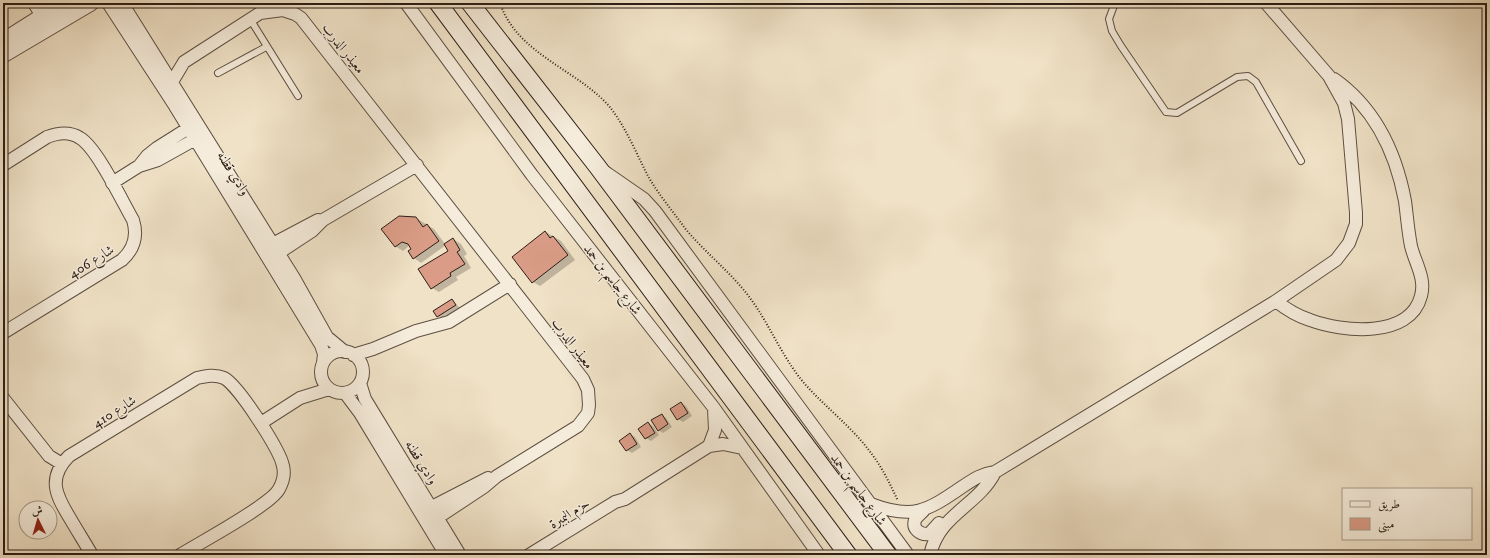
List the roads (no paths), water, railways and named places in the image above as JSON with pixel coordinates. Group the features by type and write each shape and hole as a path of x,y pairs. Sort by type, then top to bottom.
{"main road":[{"name":"شارع جاسم بن حمد","path":"438,3 848,555"},
{"name":"شارع جاسم بن حمد","path":"470,3 597,166 888,555"}],"street":[{"path":"34,3 45,22"},
{"path":"3,56 45,22 63,3"},
{"path":"3,40 91,3"},
{"name":"وادي قطنه","path":"108,3 200,136 271,252 321,345 324,354 323,363"},
{"name":"وادي قطنه","path":"122,3 172,82 193,126"},
{"name":"شارع جاسم بن حمد","path":"406,3 532,175 714,408 819,555"},
{"path":"871,504 900,513 924,510 939,503 979,475 995,472 1276,301 1336,260 1349,244 1356,224 1356,213 1348,119 1341,96 1329,76 1266,3"},
{"name":"معيذر الدرب","path":"159,63 171,64 184,62 260,13 283,10 295,14 301,18 583,379 588,390 589,405 588,413 578,426 497,476 480,490 433,521"},
{"name":"معيذر الدرب","path":"172,82 184,62"},
{"path":"1276,301 1292,312 1310,320 1345,328 1370,328 1395,325 1402,321 1414,311 1421,296 1421,275 1412,247 1402,186 1390,150 1377,123 1367,109 1343,86 1329,76"},
{"path":"139,166 152,152 193,126"},
{"name":"شارع 406","path":"3,165 47,137 55,134 71,134 82,140 91,148 135,226 135,239 130,251 122,260 3,333"},
{"path":"112,183 139,166 158,160 200,136"},
{"path":"271,252 312,222 323,220 416,165"},
{"name":"شارع جاسم بن حمد","path":"597,166 630,188 655,211 908,555"},
{"name":"وادي قطنه","path":"271,252 294,278 327,337 349,353"},
{"path":"383,346 363,371 360,383 356,388 345,393 337,393 329,389 322,378 321,368 323,363 335,353 349,353 383,346 416,331 449,322 510,284"},
{"path":"349,353 360,362 363,371"},
{"name":"شارع 410","path":"62,464 69,456 197,378 207,375 224,378 232,384 261,423 283,464 284,473 279,491 265,504 180,555"},
{"path":"261,423 300,398 322,378"},
{"name":"وادي قطنه","path":"360,383 365,399 426,510"},
{"path":"300,398 329,389"},
{"name":"وادي قطنه","path":"345,393 433,521 460,555"},
{"path":"3,398 45,452 62,464 57,472 56,481 59,501 92,555"},
{"path":"709,446 715,430 714,408"},
{"name":"حزم البمبرة","path":"529,555 615,502 625,499 709,446 723,444 742,448"},
{"path":"930,555 939,531 951,517 986,489 995,472"},
{"name":"معيذر الدرب","path":"426,510 479,482 497,476"},
{"name":"حزم البمبرة","path":"540,555 619,507 625,499"},
{"path":"924,510 915,522 916,528 922,534 931,532 942,520 951,517"},
{"name":"وادي قطنه","path":"433,521 446,555"}],"lane":[{"path":"1113,4 1109,19 1112,31 1120,46 1166,112 1177,113 1237,77 1248,76 1256,82 1301,161"},
{"path":"250,19 266,47 298,96"},
{"path":"218,74 266,47"}]}
